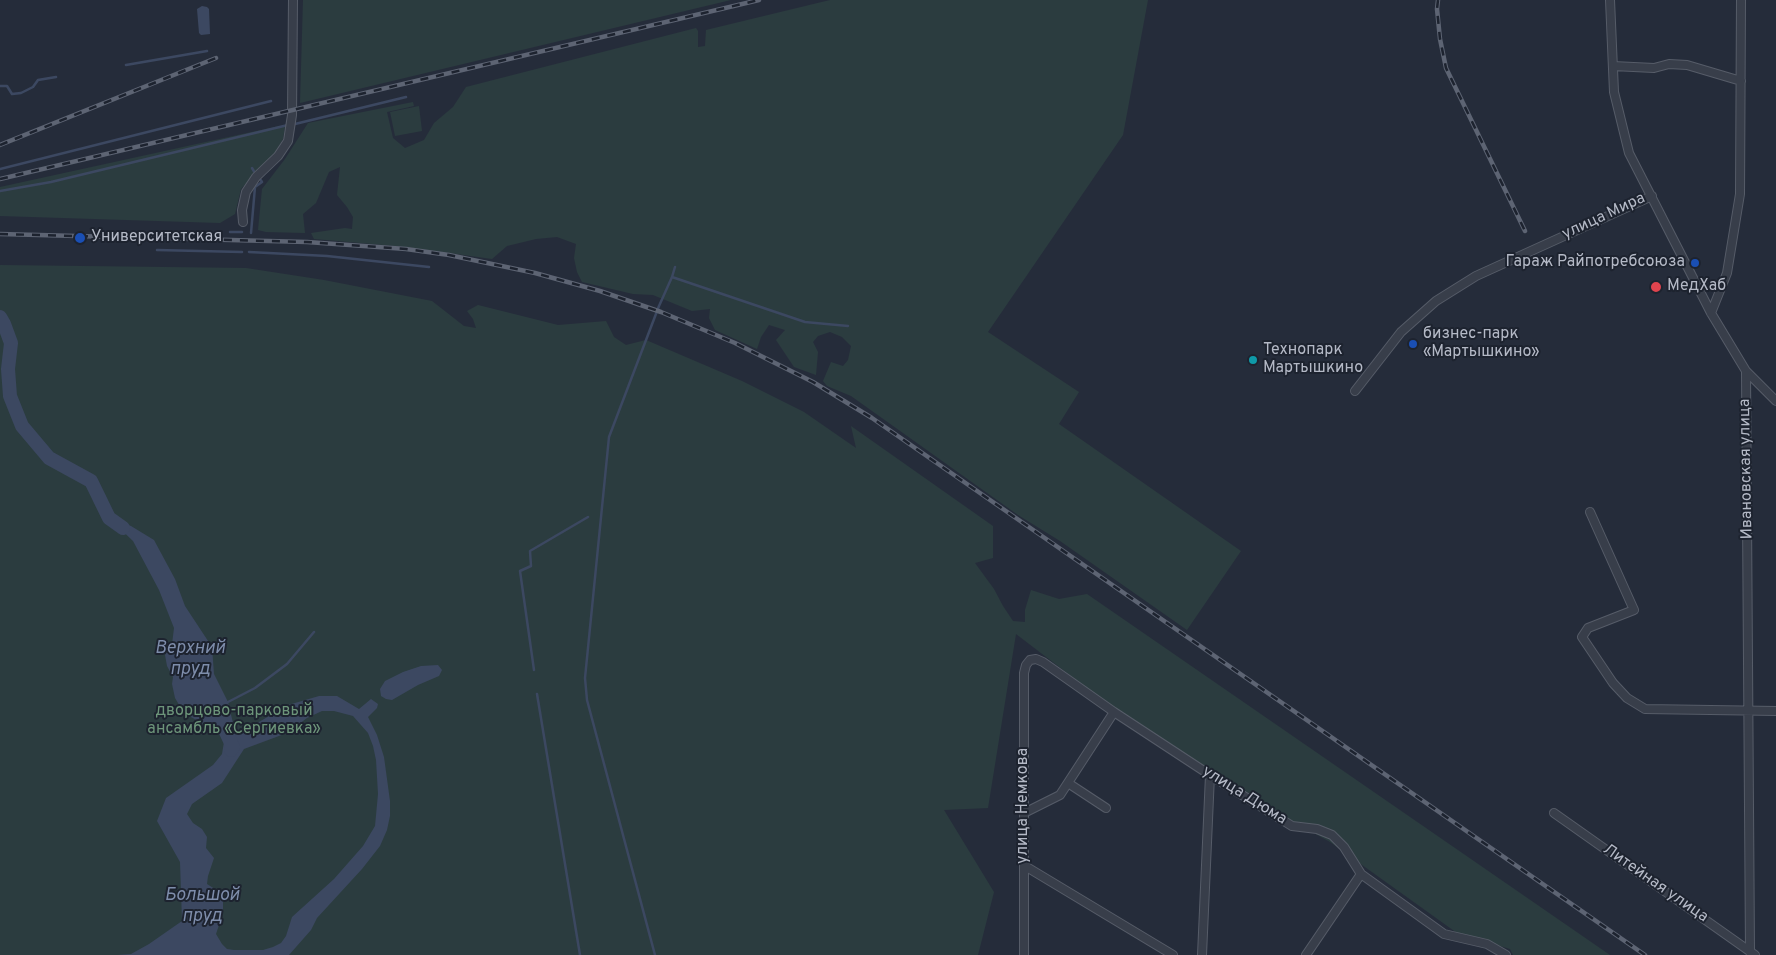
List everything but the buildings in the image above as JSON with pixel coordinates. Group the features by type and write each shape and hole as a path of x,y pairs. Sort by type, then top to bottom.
{"street":[{"path":"243,222 242,210 246,192 256,177 278,156 288,141 292,115 293,0"},
{"name":"улица Мира","path":"1355,391 1401,332 1436,301 1476,276 1652,196 1629,153 1614,92 1610,0"},
{"path":"1711,312 1727,273 1740,194 1741,0"},
{"path":"1613,66 1654,68 1669,64 1687,65 1740,80"},
{"name":"Ивановская улица","path":"1652,196 1711,312 1746,372 1753,953"},
{"path":"1746,372 1776,401"},
{"path":"1590,512 1634,610 1588,628 1582,637 1613,683 1626,698 1645,709 1776,711"},
{"name":"улица Дюма","path":"1030,660 1036,659 1044,662 1114,712 1292,826 1316,829 1332,835 1344,847 1361,874 1444,934 1487,944 1506,955"},
{"name":"улица Немкова","path":"1024,955 1024,673 1026,665 1030,660"},
{"path":"1024,813 1060,795 1114,712"},
{"path":"1202,955 1210,775"},
{"path":"1068,783 1106,808"},
{"name":"Литейная улица","path":"1554,813 1753,953"},
{"path":"1025,866 1173,955"},
{"path":"1306,955 1361,874"}],"green space":[{"path":"303,0 731,0 300,103"},
{"path":"830,0 1148,0 1123,135 988,332 1079,392 1059,424 1241,551 1187,630 1060,541 1018,515 851,396 827,386 823,381 831,362 843,366 848,360 851,346 842,337 830,332 818,336 813,342 818,352 816,375 794,367 776,340 785,330 769,325 761,337 757,349 715,330 709,318 710,309 692,311 653,295 633,294 582,282 577,272 574,258 576,244 557,237 536,239 507,246 492,259 406,247 314,239 311,233 345,228 352,229 353,217 337,195 340,167 329,172 316,203 303,214 305,233 258,230 262,189 285,159 308,123 413,102 414,106 387,112 393,138 405,148 424,140 434,123 453,107 466,87 696,28 698,31 698,47 705,46 706,30"},
{"path":"419,106 422,131 395,136 390,112"},
{"path":"279,126 285,127 283,139 275,153 241,189 235,214 220,223 0,216 0,187"},
{"name":"дворцово-парковый ансамбль «Сергиевка»","path":"0,265 246,268 324,280 432,301 464,326 476,328 473,319 467,311 478,305 558,325 606,321 614,337 626,345 646,340 742,381 804,412 856,448 851,426 993,526 993,558 975,563 994,589 1013,621 1025,622 1025,610 1031,590 1059,599 1087,594 1610,955 1513,955 1510,949 1457,933 1330,842 1177,757 1016,634 988,808 944,810 994,892 978,955 0,955"}],"water":[{"path":"202,6 209,9 210,34 201,35 199,33 197,9"},
{"name":"Верхний пруд","path":"109,518 131,526 154,540 175,579 185,606 212,647 214,674 228,702 233,723 217,732 184,713 175,698 172,684 173,677 167,666 165,655 172,644 174,628 159,590 133,541"},
{"path":"438,665 442,670 439,676 418,685 392,700 381,696 380,689 385,681 421,666"},
{"name":"Большой пруд","path":"319,696 337,696 359,709 371,699 378,704 377,708 368,717 377,735 384,757 390,801 390,816 387,830 380,846 362,869 317,918 311,930 289,955 117,955 131,954 182,921 180,862 157,821 166,798 213,765 222,754 224,742 222,736 234,730 247,729 288,705","holes":["322,711 334,711 353,716 368,733 373,746 376,760 378,794 375,826 363,846 334,879 292,917 286,936 281,943 263,950 227,949 216,934 223,913 223,897 218,891 207,884 214,858 206,848 207,837 187,814 192,804 222,783 244,749 287,733 307,718"]}],"waterway":[{"path":"126,65 207,51"},
{"path":"0,86 7,86 12,94 21,93 33,87 38,80 56,77"},
{"path":"295,124 406,97"},
{"path":"0,169 271,101"},
{"path":"0,191 51,182 288,125"},
{"path":"252,168 255,173"},
{"path":"251,233 255,187 262,182 260,179"},
{"path":"230,232 242,232"},
{"path":"157,250 242,252"},
{"path":"249,252 327,256 429,267"},
{"path":"672,277 675,267"},
{"path":"655,955 587,700 585,678 609,437 672,277 805,322 848,326"},
{"path":"0,317 11,343 8,369 10,396 22,426 49,458 91,481 109,518 123,528"},
{"path":"534,670 520,571 531,566 530,551 588,517"},
{"path":"228,702 255,688 287,664 314,632"},
{"path":"537,694 580,955"},
{"path":"216,711 233,747 231,750"}],"railway":[{"path":"0,179 759,0"},
{"path":"1438,0 1440,39 1446,68 1525,231"},
{"path":"0,145 216,58"},
{"path":"0,234 307,242 406,249 449,255 535,273 600,291 661,312 735,343 813,382 872,418 1645,955"}],"place":[{"name":"Университетская","path":"80,238"},
{"name":"Гараж Райпотребсоюза","path":"1695,263"},
{"name":"МедХаб","path":"1656,287"},
{"name":"бизнес-парк «Мартышкино»","path":"1413,344"},
{"name":"Технопарк Мартышкино","path":"1253,360"}]}
